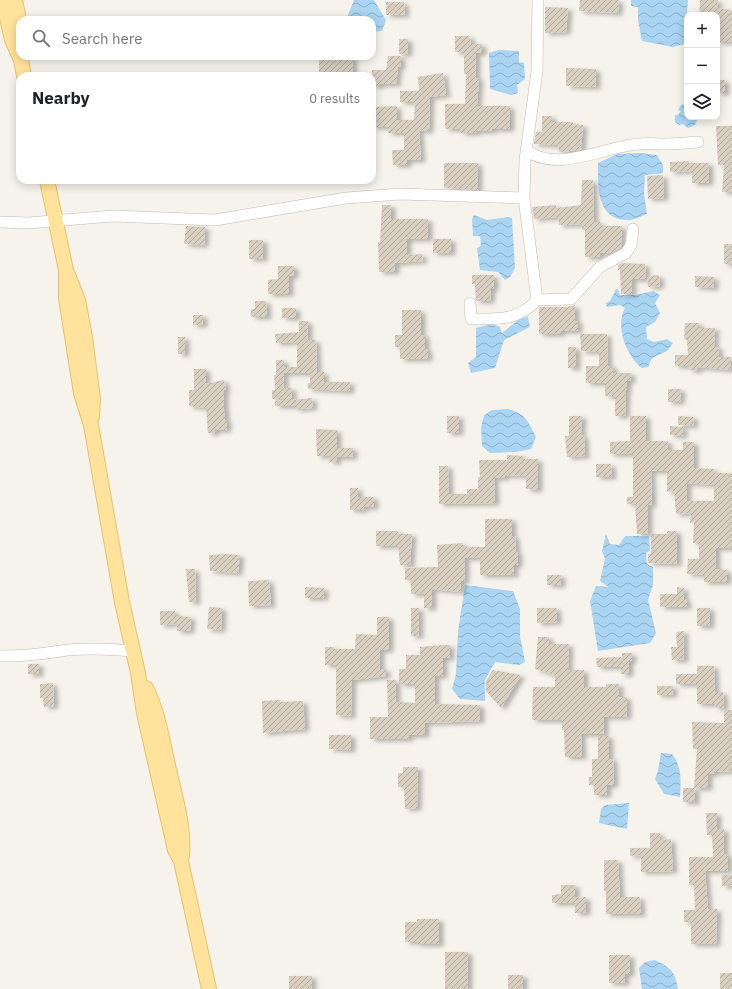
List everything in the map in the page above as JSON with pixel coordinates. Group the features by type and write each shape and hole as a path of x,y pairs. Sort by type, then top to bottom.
{"main road":[{"path":"3,0 12,40 16,48"},
{"path":"15,0 18,16"},
{"path":"21,60 23,72"},
{"path":"48,184 66,270 66,298 82,393 91,425 122,602 138,673 156,713 181,827 183,844 181,861 209,989"}],"street":[{"path":"470,303 471,319 484,319 517,316 528,311 537,300 524,198 526,150 537,71 538,0"},
{"path":"526,150 534,156 569,159 591,156 606,150 639,144 698,142"},
{"path":"0,222 56,222 113,216 215,220 346,198 400,194 524,198"},
{"path":"537,300 571,299 600,267 626,253 631,245 633,229"},
{"path":"0,656 21,656 70,650 134,651"}],"water":[{"path":"354,0 374,0 386,20 382,31 376,32 376,16 348,16"},
{"path":"631,0 688,0 687,12 684,12 684,44 673,47 642,41 638,21 638,7 631,6"},
{"path":"499,50 519,51 519,62 524,63 525,79 517,85 518,93 511,95 490,89 489,53"},
{"path":"682,104 684,105 684,120 698,120 695,125 688,128 683,124 679,125 675,122 675,115 678,115 681,111 678,110"},
{"path":"640,153 657,155 663,165 663,173 645,175 644,193 647,214 631,220 616,218 609,214 601,199 598,181 598,163 617,154"},
{"path":"474,215 487,220 508,217 512,218 515,268 510,277 505,280 498,272 480,270 477,248 481,246 480,236 473,236 472,219"},
{"path":"616,289 618,289 620,295 636,295 653,291 660,295 655,303 660,313 655,322 646,327 647,339 654,342 667,339 673,343 667,351 652,358 648,367 642,368 636,363 627,348 621,323 625,308 620,305 607,307 606,303 610,301"},
{"path":"528,317 530,327 504,340 495,368 471,373 468,363 476,357 476,328 491,324 500,327 502,333 521,318"},
{"path":"508,409 519,413 526,419 536,437 531,449 515,452 490,453 482,446 481,428 484,415 492,410"},
{"path":"606,534 610,544 619,545 625,536 649,536 650,551 646,553 647,564 653,567 653,585 648,600 656,633 650,643 598,651 590,601 596,586 609,587 600,581 605,559 602,551"},
{"path":"465,585 513,591 520,609 520,636 525,662 519,665 495,662 485,680 485,701 460,699 452,689 456,674 458,632"},
{"path":"661,753 672,754 678,764 681,780 680,797 664,794 655,779"},
{"path":"629,803 627,829 599,823 601,809 605,805"},
{"path":"655,960 665,965 674,974 678,989 642,989 639,968 645,962"}],"building":[{"path":"580,0 619,0 618,13 579,11"},
{"path":"700,0 718,0 717,8 732,10 731,42 720,42 720,12 699,12"},
{"path":"386,2 404,2 405,15 386,15"},
{"path":"545,7 568,8 566,32 545,33"},
{"path":"455,36 470,36 471,44 482,44 482,53 476,53 476,78 479,78 477,106 510,106 510,129 492,129 492,131 461,133 461,129 445,129 445,104 465,104 466,74 464,74 464,52 455,52"},
{"path":"399,39 408,39 408,54 399,54"},
{"path":"388,56 401,56 401,67 398,67 396,84 380,84 380,86 376,86 376,72 372,72 372,70 386,70"},
{"path":"319,60 353,60 353,72 319,72"},
{"path":"566,68 596,69 596,87 566,86"},
{"path":"443,73 446,95 430,97 429,131 419,130 421,160 407,160 407,165 393,165 392,150 404,150 404,133 388,133 388,127 376,127 376,107 397,106 397,120 414,120 415,102 400,102 400,91 419,91 418,77"},
{"path":"720,80 725,80 725,93 720,93"},
{"path":"542,116 552,116 552,122 573,122 573,124 583,125 581,150 559,152 558,145 534,144 536,132 542,132"},
{"path":"716,126 732,126 732,192 722,192 724,165 718,165"},
{"path":"689,161 689,163 709,163 709,183 692,183 692,171 670,172 670,162"},
{"path":"444,163 478,163 478,190 444,188"},
{"path":"663,175 664,198 648,199 647,176"},
{"path":"582,180 593,180 594,222 600,222 600,226 622,226 621,248 612,253 600,253 600,257 585,257 585,230 582,230 582,224 559,225 558,217 534,219 532,207 556,205 556,208 581,205"},
{"path":"382,205 391,205 391,219 428,219 428,239 407,239 407,255 422,254 423,261 395,263 395,272 379,272 378,242 380,242"},
{"path":"186,226 205,227 204,245 184,244"},
{"path":"433,239 451,239 451,253 433,253"},
{"path":"249,240 263,240 263,259 249,259"},
{"path":"724,244 732,244 732,264 724,264"},
{"path":"622,263 645,264 646,279 632,279 632,294 621,294 620,270 618,270 618,265"},
{"path":"278,266 294,266 294,276 289,276 289,294 268,294 268,280 278,279"},
{"path":"472,275 494,275 494,289 491,289 490,301 476,301 475,284 472,284"},
{"path":"659,275 660,286 648,287 647,276"},
{"path":"695,276 714,277 714,288 695,287"},
{"path":"255,301 266,301 267,317 251,317 251,309 255,309"},
{"path":"575,305 575,321 578,321 578,331 561,331 561,334 539,334 539,307 566,307"},
{"path":"282,308 296,308 296,318 282,318"},
{"path":"402,310 421,310 421,335 425,335 425,349 428,349 428,359 400,359 400,347 395,347 395,335 402,335"},
{"path":"193,315 203,315 203,325 193,325"},
{"path":"299,321 308,321 308,340 316,340 317,372 324,372 324,382 350,382 350,391 308,389 308,383 310,383 310,373 284,373 284,388 292,388 292,400 312,398 313,408 295,409 295,406 275,406 275,401 282,400 272,399 272,390 275,390 274,375 276,375 276,360 284,360 284,367 297,367 297,342 276,343 275,334 299,332"},
{"path":"685,323 699,323 699,328 715,328 714,347 719,347 718,357 731,357 731,370 698,367 698,371 689,370 690,366 675,366 675,355 688,355 687,340 684,339"},
{"path":"580,334 607,334 608,366 613,366 613,373 631,373 631,381 627,381 625,416 615,416 615,396 605,396 605,383 586,383 586,366 599,366 599,352 581,351"},
{"path":"178,337 185,337 185,354 178,354"},
{"path":"568,347 576,347 576,368 568,368"},
{"path":"194,369 206,369 206,384 224,380 226,390 224,390 224,410 225,420 227,420 227,430 215,430 215,433 208,433 206,408 189,406 189,390 194,390"},
{"path":"668,389 681,389 680,402 668,402"},
{"path":"447,416 459,416 459,433 447,433"},
{"path":"569,416 582,416 581,435 584,435 585,456 567,457 565,436 569,436"},
{"path":"630,416 646,416 646,441 668,441 668,450 683,450 683,442 694,442 694,468 714,469 714,473 732,473 732,548 716,548 716,569 727,570 727,582 704,582 704,575 687,574 688,559 699,559 699,544 693,543 694,522 690,523 691,513 676,514 674,491 667,492 667,471 651,471 652,505 648,505 648,534 637,534 635,504 627,504 627,497 633,497 633,454 610,454 610,442 630,441","holes":["687,483 714,485 714,501 687,501"]},
{"path":"678,416 694,417 693,426 678,425"},
{"path":"670,426 683,427 683,436 670,435"},
{"path":"316,429 337,430 337,448 353,448 353,457 337,457 337,462 329,462 329,456 317,456"},
{"path":"507,455 523,456 523,459 538,459 538,490 526,489 526,476 505,475 505,478 494,478 495,503 439,504 439,466 448,466 449,494 467,494 467,489 478,489 478,477 480,477 479,460 507,460"},
{"path":"596,464 611,464 612,477 596,477"},
{"path":"350,488 358,488 358,497 374,497 374,507 364,507 364,510 350,510"},
{"path":"485,519 512,519 512,536 515,536 516,552 518,552 518,565 514,565 514,575 480,575 480,558 465,558 465,581 461,581 461,592 432,589 432,608 424,608 424,594 411,594 411,580 405,580 405,568 438,567 437,545 463,543 463,547 485,547"},
{"path":"376,531 398,531 398,534 412,534 410,565 400,565 398,546 376,546"},
{"path":"667,531 677,531 677,564 648,563 648,554 651,554 651,534 667,534"},
{"path":"209,555 240,555 238,573 210,571"},
{"path":"186,569 195,569 196,602 189,602"},
{"path":"547,575 561,575 561,585 547,585"},
{"path":"269,580 271,605 249,606 248,581"},
{"path":"305,587 324,588 324,598 305,598"},
{"path":"677,587 684,588 684,599 687,599 687,607 660,607 660,594 677,594"},
{"path":"209,607 222,608 221,630 207,629"},
{"path":"411,608 419,608 419,636 411,636"},
{"path":"537,608 557,608 557,622 537,623"},
{"path":"697,608 710,608 710,626 697,626"},
{"path":"160,611 175,611 175,616 191,617 190,631 177,631 177,624 160,625"},
{"path":"377,617 389,617 389,650 380,650 380,669 386,669 386,676 352,680 351,716 336,715 336,665 325,665 325,647 334,647 334,649 355,649 356,634 377,635"},
{"path":"684,631 684,660 672,660 671,647 677,647 676,632"},
{"path":"538,637 549,637 549,644 569,644 568,670 584,670 584,687 606,687 606,684 619,684 619,697 627,697 627,717 604,717 604,734 581,734 582,757 565,757 562,720 532,720 533,687 555,687 555,675 535,669"},
{"path":"450,645 450,658 443,658 443,676 435,676 435,704 480,705 480,721 425,723 425,735 409,735 409,739 370,739 370,717 388,717 387,680 396,680 396,702 415,703 415,684 399,684 399,669 406,669 406,655 420,655 420,647"},
{"path":"622,653 632,653 632,661 629,661 629,674 621,674 621,667 597,667 596,658 622,657"},
{"path":"28,664 39,664 39,674 28,674"},
{"path":"697,666 714,666 715,692 723,692 724,708 716,708 715,704 697,704 697,684 676,684 676,674 697,674"},
{"path":"493,670 521,675 501,708 486,691 486,681"},
{"path":"53,683 54,706 44,707 43,698 40,698 40,684"},
{"path":"657,686 673,686 673,695 657,695"},
{"path":"280,700 280,702 303,701 305,729 263,733 262,701"},
{"path":"724,710 732,710 732,771 714,772 714,774 708,774 708,788 694,788 697,749 693,749 692,722 724,723"},
{"path":"329,735 351,735 351,750 329,749"},
{"path":"598,736 609,736 609,759 613,759 614,785 607,785 607,795 594,795 594,785 589,785 589,777 592,777 592,759 598,759"},
{"path":"403,767 418,767 417,808 405,809 404,787 398,787 398,773 403,773"},
{"path":"683,788 695,788 695,802 683,802"},
{"path":"706,813 717,813 717,829 724,829 724,854 728,854 728,871 705,871 708,909 717,909 716,944 691,944 691,922 684,922 684,910 695,910 694,885 689,885 689,857 713,857 712,835 707,835"},
{"path":"650,833 660,833 660,840 671,839 673,871 641,872 641,855 630,856 630,848 650,848"},
{"path":"604,860 618,860 620,897 640,897 641,914 606,914"},
{"path":"722,875 732,875 732,886 722,886"},
{"path":"561,885 575,885 575,898 586,897 586,913 575,913 575,903 552,903 552,895 561,894"},
{"path":"417,919 439,919 439,944 417,944 417,942 405,942 405,922 417,922"},
{"path":"445,952 468,952 468,989 445,989"},
{"path":"609,955 630,955 630,974 625,974 625,983 609,983"},
{"path":"720,973 732,973 732,989 720,989"},
{"path":"508,975 523,975 523,989 508,989"},
{"path":"289,976 312,976 312,989 289,989"}]}
